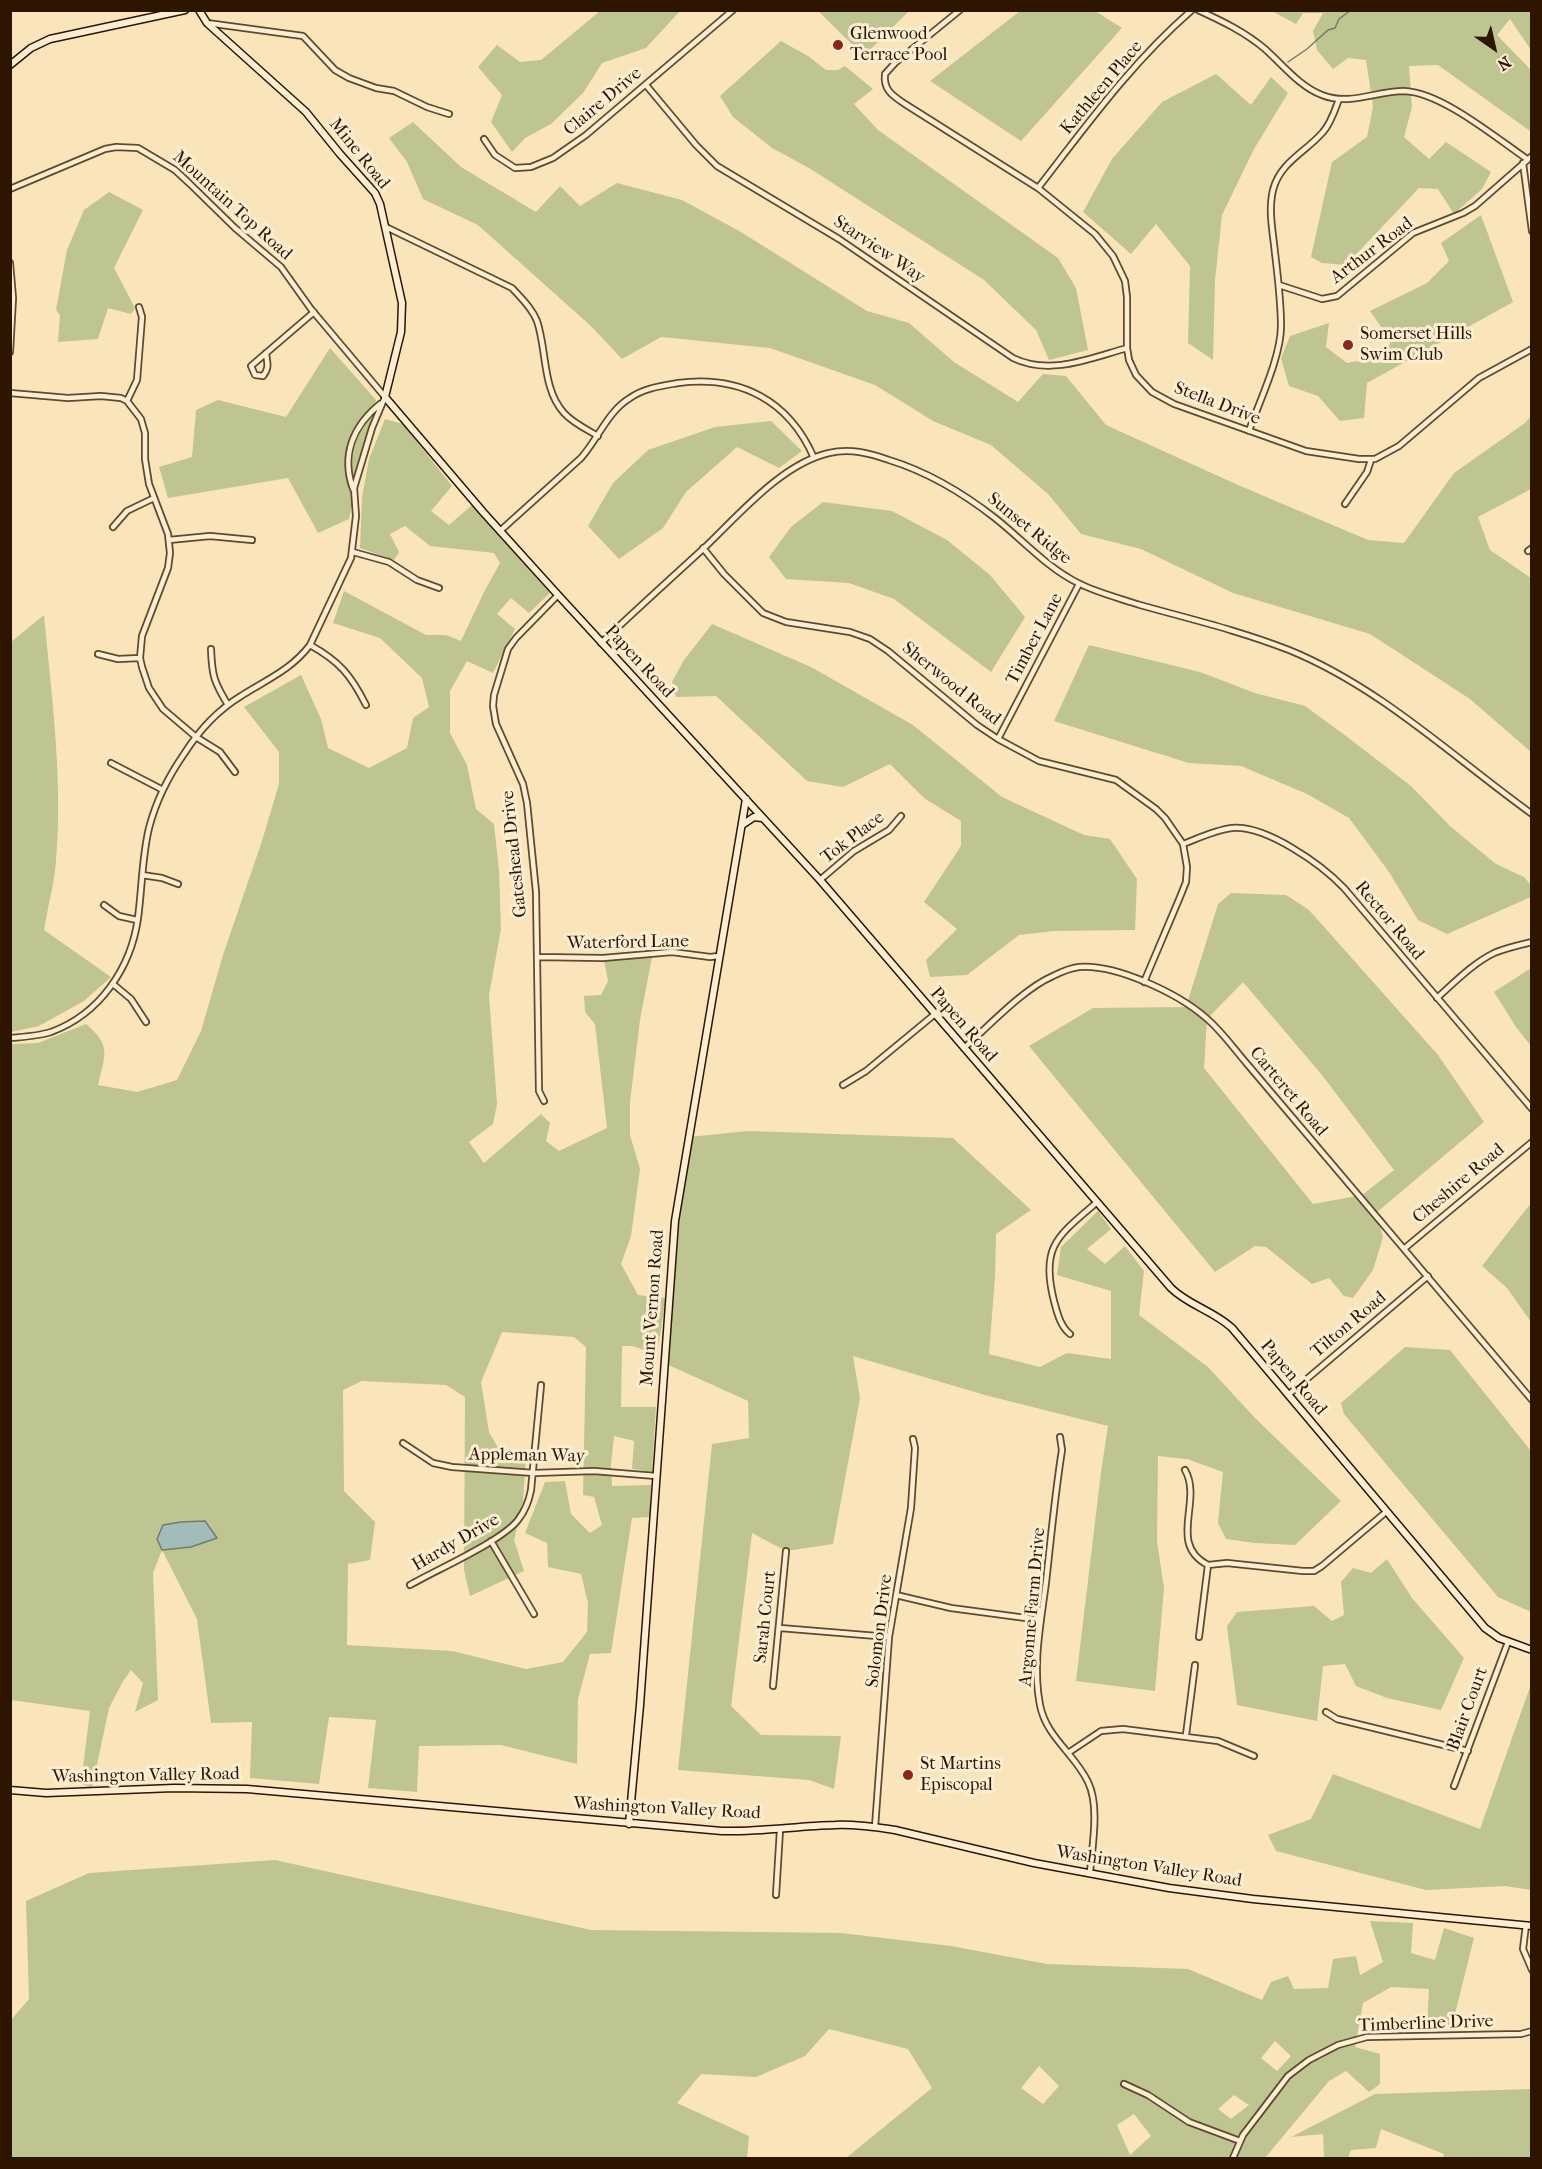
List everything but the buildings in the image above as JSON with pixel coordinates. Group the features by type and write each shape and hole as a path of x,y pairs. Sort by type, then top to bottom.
{"street":[{"path":"10,64 31,48 50,39 185,10"},
{"name":"Mine Road","path":"199,10 207,23 306,112 375,193 386,227 389,252 400,294 402,321 396,357 384,400"},
{"name":"Claire Drive","path":"484,139 495,155 510,166 524,169 568,149 733,10"},
{"name":"Stella Drive","path":"960,10 895,63 885,74 885,87 892,95 1038,188 1095,234 1118,266 1125,281 1127,348 1129,360 1136,375 1152,392 1174,404 1306,451 1371,460"},
{"name":"Kathleen Place","path":"1038,188 1121,82 1166,33 1192,10"},
{"path":"1198,10 1242,32 1314,92 1339,99 1351,99 1406,91 1429,96 1458,112 1527,159 1532,231"},
{"path":"207,23 303,36 335,70 349,78 376,88 394,91 427,107 449,114"},
{"name":"Starview Way","path":"646,85 696,145 717,166 839,239 1013,358 1023,363 1048,366 1083,360 1127,348"},
{"path":"1249,431 1279,344 1281,329 1279,285 1270,209 1276,181 1285,166 1323,132 1339,99"},
{"name":"Mountain Top Road","path":"10,189 105,149 138,148 175,170 235,228 281,267 384,400"},
{"name":"Arthur Road","path":"1279,285 1322,298 1337,296 1413,233 1475,206 1527,159"},
{"path":"386,227 512,288 536,319 555,400 572,420 598,436"},
{"path":"10,263 13,298 10,352"},
{"path":"127,401 137,380 142,317 139,308"},
{"path":"266,353 269,366 267,371 263,376 255,375 251,366 266,353 314,312"},
{"path":"1346,504 1367,472 1371,460 1384,456 1399,446 1479,378 1532,349"},
{"path":"500,531 581,458 617,408 629,398 657,386 689,382 726,384 750,390 779,408 803,435 814,458"},
{"path":"10,393 68,398 112,396 127,401 143,425 145,465 169,540 169,563 146,622 140,658 145,677 164,709 196,737 220,752 234,772"},
{"path":"10,1038 40,1035 65,1025 92,1006 112,984 129,954 137,920 149,828 163,790 176,766 196,737 228,705 285,671 301,657 310,645 348,567 353,552 356,516 354,492 348,470 349,450 356,430 366,416 384,400"},
{"path":"354,492 357,475 384,400"},
{"name":"Papen Road","path":"384,400 601,643 820,880 1096,1203 1177,1293 1232,1328 1475,1618 1492,1634 1532,1650"},
{"name":"Sunset Ridge","path":"601,643 754,500 790,470 832,452 858,451 873,454 927,474 986,511 1053,569 1079,584 1103,594 1264,642 1319,664 1369,692 1532,814"},
{"path":"112,527 127,512 154,498"},
{"path":"169,540 210,536 252,540"},
{"name":"Sherwood Road","path":"703,548 724,574 763,613 786,622 850,632 870,639 888,651 977,725 998,739 1039,761 1116,780 1156,809 1183,844"},
{"path":"353,552 389,562 417,580 439,588"},
{"name":"Timber Lane","path":"998,739 1079,584"},
{"name":"Gateshead Drive","path":"544,1101 539,1091 537,1070 538,957 535,883 527,803 523,784 496,724 493,706 494,695 508,649 558,595"},
{"path":"310,645 341,666 354,681 366,705"},
{"path":"211,649 212,673 228,705"},
{"path":"98,654 118,659 140,658"},
{"path":"111,763 163,790"},
{"name":"Mount Vernon Road","path":"629,1824 676,1218 746,799"},
{"name":"Tok Place","path":"820,880 854,851 889,830 901,816"},
{"path":"742,825 754,817 764,819"},
{"name":"Rector Road","path":"1183,844 1212,832 1240,828 1267,836 1307,857 1324,869 1339,882 1532,1109"},
{"path":"1144,982 1186,882 1187,867 1183,844"},
{"path":"142,875 178,884"},
{"path":"104,905 119,916 137,920"},
{"path":"1437,998 1469,969 1484,959 1496,952 1532,942"},
{"name":"Waterford Lane","path":"538,957 603,958 672,952 719,956"},
{"name":"Carteret Road","path":"964,1048 1020,999 1050,977 1069,969 1099,969 1144,982 1198,1011 1212,1023 1532,1400"},
{"path":"112,984 131,999 146,1023"},
{"path":"843,1085 866,1071 934,1014"},
{"name":"Cheshire Road","path":"1405,1248 1532,1142"},
{"path":"1070,1334 1061,1322 1050,1282 1050,1256 1061,1234 1096,1203"},
{"name":"Tilton Road","path":"1288,1395 1428,1276"},
{"name":"Hardy Drive","path":"410,1585 491,1541 518,1521 530,1498 541,1386"},
{"name":"Argonne Farm Drive","path":"1060,1437 1062,1450 1037,1671 1045,1721 1084,1775 1091,1791 1094,1815 1090,1873"},
{"name":"Solomon Drive","path":"876,1827 889,1637 911,1508 915,1448 913,1439"},
{"name":"Appleman Way","path":"403,1443 441,1466 534,1473 594,1471 656,1476"},
{"path":"1185,1470 1189,1481 1188,1540 1196,1557 1208,1565 1227,1563 1314,1571 1386,1512"},
{"path":"491,1541 534,1614"},
{"name":"Sarah Court","path":"773,1686 786,1551"},
{"path":"1198,1636 1208,1565"},
{"path":"896,1595 951,1608 1041,1620"},
{"path":"780,1628 889,1637"},
{"name":"Blair Court","path":"1454,1786 1508,1642"},
{"path":"1186,1735 1195,1665"},
{"path":"1326,1712 1337,1719 1468,1751"},
{"path":"1068,1753 1101,1731 1123,1728 1218,1741 1254,1756"},
{"name":"Washington Valley Road","path":"10,1790 46,1793 174,1788 247,1789 722,1831 780,1830 834,1825 876,1827 1034,1863 1169,1888 1242,1898 1529,1925"},
{"path":"776,1895 780,1830"},
{"path":"1529,1925 1523,1949 1532,1970"},
{"name":"Timberline Drive","path":"1233,2158 1240,2141 1270,2097 1288,2076 1309,2060 1338,2045 1366,2037 1521,2034 1532,2031"},
{"path":"1124,2084 1148,2095 1189,2122 1240,2141"}],"green space":[{"path":"600,11 680,11 646,48 602,63 583,93 551,124 525,138 512,152 491,122 502,95 478,67 497,45 520,62 541,60"},
{"path":"818,11 909,11 864,56"},
{"path":"1020,11 1095,11 1122,28 1021,141 930,81"},
{"path":"1272,11 1531,11 1531,50 1510,19 1497,35 1531,70 1531,129 1530,131 1438,65 1409,66 1412,107 1404,137 1429,159 1446,142 1491,172 1482,189 1454,214 1438,189 1419,188 1346,265 1322,263 1311,257 1332,162 1367,137 1373,107 1366,60 1348,58 1333,69 1317,50 1313,31 1323,13 1303,13 1296,24"},
{"path":"781,41 808,56 826,70 838,70 845,66 873,89 854,104 878,130 1058,258 1076,288 1088,350 1049,360 1036,330 984,280 809,168 772,148 733,117 720,96"},
{"path":"1216,74 1251,105 1271,77 1288,93 1254,149 1222,215 1215,280 1213,360 1188,343 1190,266 1156,224 1131,254 1083,212 1112,159 1162,102"},
{"path":"413,122 461,167 536,212 560,186 580,206 617,183 682,200 741,232 867,311 909,323 954,362 1018,402 1043,374 1066,376 1106,425 1238,485 1368,540 1404,543 1454,473 1525,423 1531,416 1531,489 1478,517 1490,550 1531,578 1531,752 1470,699 1370,634 1233,593 1141,549 1081,534 1048,494 991,445 933,421 875,385 770,348 661,337 622,359 592,327 478,225 423,199 407,162 389,138"},
{"path":"109,192 143,210 114,268 135,308 131,314 108,308 98,339 58,342 60,315 56,310 67,250 84,210"},
{"path":"1481,215 1513,302 1367,383 1364,418 1340,421 1318,396 1289,386 1281,358 1290,336 1329,323 1326,347 1347,363 1385,356 1391,341 1370,311 1427,283 1449,261 1441,243"},
{"path":"330,348 376,400 349,519 318,533 288,478 168,498 159,467 192,457 196,410 218,400 286,417"},
{"path":"385,419 403,424 452,486 431,511 449,525 472,505 550,593 529,613 511,598 497,614 515,629 493,673 467,661 450,691 450,733 467,765 476,809 494,824 499,871 501,929 489,995 497,1104 493,1124 469,1142 484,1163 541,1114 550,1123 546,1141 559,1151 607,1128 595,1024 585,1012 584,996 601,995 608,981 604,960 652,957 640,1020 630,1102 630,1135 640,1169 631,1236 621,1264 638,1295 666,1298 657,1354 632,1346 622,1346 621,1407 656,1407 652,1472 632,1469 634,1441 614,1436 611,1465 612,1486 651,1485 650,1517 632,1518 611,1653 590,1654 578,1699 577,1764 501,1745 419,1746 417,1792 368,1788 376,1720 329,1717 319,1784 250,1778 252,1722 211,1723 197,1619 162,1550 153,1573 158,1700 135,1712 143,1683 131,1670 109,1708 92,1788 81,1784 90,1711 11,1700 11,1044 38,1043 86,1024 103,1045 103,1066 98,1085 137,1092 177,1080 201,1031 223,955 279,784 279,752 244,707 301,675 321,719 328,748 369,768 407,748 413,718 429,707 422,678 380,638 333,623 344,591 426,635 446,635 461,641 500,563 494,553 430,546 405,526 390,534 399,552 394,560 360,548 362,498 369,459","holes":["502,1332 574,1337 586,1347 583,1495 594,1497 602,1525 590,1533 571,1514 565,1481 545,1482 525,1533 547,1543 548,1567 581,1574 588,1603 587,1632 563,1662 526,1669 452,1651 347,1645 348,1564 370,1560 375,1522 344,1491 343,1390 362,1381 446,1385 465,1397 464,1570 470,1596 524,1571 514,1540 523,1502 526,1457 500,1451 489,1432 481,1382"]},
{"path":"771,421 802,451 779,468 737,447 686,492 663,528 619,559 588,526 613,483 648,450 715,427"},
{"path":"823,502 892,511 947,540 990,575 1025,617 991,672 894,599 849,583 786,579 769,557 791,527"},
{"path":"44,615 56,743 58,808 55,872 44,930 111,977 84,1001 39,1026 11,1032 11,642"},
{"path":"712,624 811,667 913,725 1002,797 1084,835 1110,839 1137,879 1135,930 1054,931 1019,935 967,975 930,977 926,960 957,929 924,902 961,846 961,821 924,798 890,764 843,787 807,781 716,696 676,697 672,682 684,660"},
{"path":"1089,645 1200,672 1255,693 1305,706 1411,786 1450,826 1496,864 1524,877 1531,885 1531,897 1447,934 1418,920 1389,872 1349,818 1307,794 1241,766 1189,763 1054,721"},
{"path":"1231,893 1286,895 1309,910 1438,1055 1484,1122 1376,1213 1383,1237 1373,1270 1353,1298 1344,1296 1329,1278 1312,1284 1266,1247 1255,1246 1215,1272 1029,1046 1093,1008 1186,1007 1218,904","holes":["1243,982 1322,1075 1394,1170 1362,1195 1313,1204 1204,1068 1207,1019"]},
{"path":"1531,968 1531,1046 1494,992"},
{"path":"748,1131 953,1138 1031,1210 996,1234 989,1354 1040,1367 1067,1353 1111,1359 1111,1291 1057,1275 1061,1247 1098,1211 1111,1229 1087,1249 1105,1264 1125,1246 1144,1271 1139,1315 1208,1367 1255,1418 1341,1501 1295,1545 1226,1539 1218,1523 1223,1472 1187,1459 1158,1456 1157,1541 1164,1588 1155,1691 1076,1681 1108,1426 985,1395 853,1356 860,1398 833,1544 786,1551 752,1533 731,1706 761,1735 841,1736 834,1789 809,1780 678,1770 712,1444 749,1438 748,1401 664,1363 675,1221 689,1137"},
{"path":"1531,1204 1531,1322 1507,1288 1482,1266"},
{"path":"1405,1347 1450,1350 1531,1451 1531,1612 1498,1597 1344,1414 1341,1403"},
{"path":"1387,1559 1412,1598 1464,1658 1441,1710 1387,1698 1356,1686 1345,1664 1323,1666 1317,1721 1237,1705 1227,1626 1237,1612 1314,1606 1332,1621 1344,1615 1341,1582 1353,1568 1371,1573"},
{"path":"1531,1684 1531,1890 1505,1886 1426,1890 1276,1851 1268,1835 1311,1819 1333,1774 1480,1829"},
{"path":"275,1860 591,1930 841,1933 951,1946 1047,1964 1188,1969 1262,2000 1271,1982 1288,1976 1294,1989 1328,1988 1333,1959 1356,1956 1360,1975 1383,1962 1370,1921 1413,1923 1411,1953 1435,1960 1444,1928 1474,1938 1452,2026 1427,2030 1429,1989 1391,1987 1363,2003 1355,2047 1380,2054 1380,2084 1369,2092 1346,2071 1329,2081 1265,2158 846,2158 932,2088 908,2049 829,2029 805,2056 756,2077 701,2074 677,2103 749,2136 747,2158 11,2158 11,2020 29,1999 26,1901 89,1873","holes":["1275,2041 1291,2056 1277,2071 1261,2058","1039,2066 1059,2086 1043,2104 1021,2088","1234,2095 1249,2105 1231,2119 1218,2109","1134,2114 1151,2136 1130,2155 1117,2125"]},
{"path":"1531,2089 1531,2158 1443,2158 1444,2154 1381,2129 1376,2148 1351,2150 1348,2158 1324,2158 1323,2134 1291,2137 1375,2094"}],"water":[{"path":"205,1521 217,1538 191,1547 162,1550 157,1539 163,1525"}],"waterway":[{"path":"1288,62 1328,30 1335,28 1339,19 1351,10"}],"place":[{"name":"Glenwood Terrace Pool","path":"838,45"},
{"name":"Somerset Hills Swim Club","path":"1348,345"},
{"name":"St Martins Episcopal","path":"908,1775"}]}
